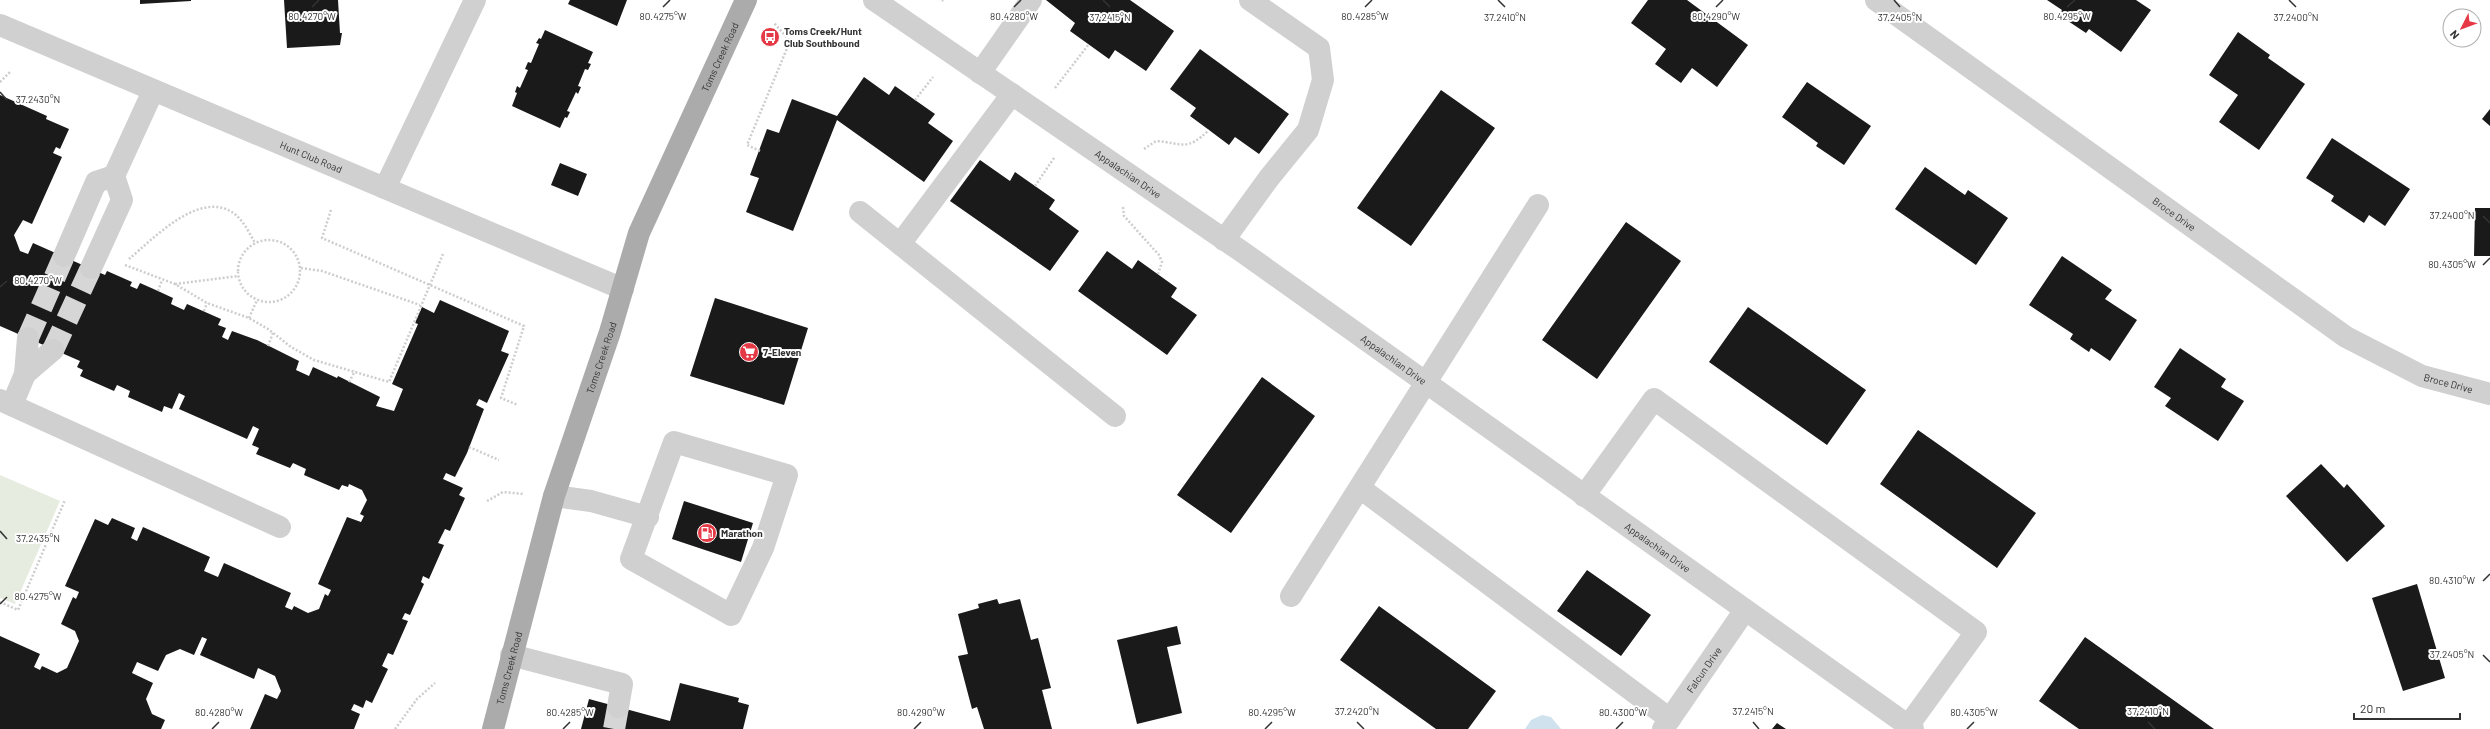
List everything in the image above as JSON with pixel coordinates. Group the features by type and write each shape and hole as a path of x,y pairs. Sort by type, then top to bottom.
{"main road":[{"name":"Toms Creek Road","path":"493,729 511,655 554,496 623,289 639,233 746,0"}],"street":[{"path":"385,188 475,0"},
{"name":"Appalachian Drive","path":"874,0 1224,240 1910,727"},
{"path":"980,73 1031,0"},
{"path":"1224,240 1268,178 1308,130 1323,80 1319,48 1250,0"},
{"name":"Broce Drive","path":"1876,0 2346,337 2422,376 2490,394"},
{"name":"Hunt Club Road","path":"0,25 623,289"},
{"path":"91,268 122,200 114,176 153,91"},
{"path":"900,244 1012,94"},
{"path":"64,256 96,182 114,176"},
{"path":"1291,596 1538,205"},
{"path":"860,212 1115,416"},
{"path":"25,374 28,338"},
{"path":"53,350 25,374 6,402 280,527"},
{"path":"1584,496 1654,400 1976,632 1910,727"},
{"path":"674,442 787,475 763,548 730,615 631,559 648,517 674,442"},
{"path":"1360,488 1667,724"},
{"path":"554,496 591,501 648,517"},
{"name":"Falcun Drive","path":"1667,724 1745,610"},
{"path":"511,655 622,684 618,707"}],"path":[{"path":"760,151 747,145 790,41 774,23"},
{"path":"1038,112 1089,44"},
{"path":"0,82 10,72"},
{"path":"1158,274 1162,262 1159,255 1124,216 1125,172 1156,141 1179,146 1192,144 1209,130"},
{"path":"255,243 237,216 227,209 212,207 191,212 172,223 122,264 175,284 207,303 249,318 273,333 291,347 314,360 389,382 428,286 443,254"},
{"path":"331,210 322,238 428,286 524,326 501,398 518,405"},
{"path":"267,240 279,241 289,247 297,256 301,268 300,281 293,293 282,301 269,303 257,300 248,294 238,276 241,257 255,243 267,240"},
{"path":"301,268 322,271 420,305"},
{"path":"175,284 238,276"},
{"path":"158,291 162,280"},
{"path":"249,318 257,300"},
{"path":"204,311 207,303"},
{"path":"268,346 273,333"},
{"path":"349,382 355,371"},
{"path":"469,447 499,460"},
{"path":"487,501 503,492"},
{"path":"0,602 18,610 65,500"},
{"path":"395,729 417,699 436,683"}],"shaded area":[{"path":"0,475 60,501 15,604 0,598"}],"water":[{"path":"1542,715 1551,717 1561,729 1525,729 1531,720"}],"building":[{"path":"140,0 191,0 191,1 140,4"},
{"path":"284,0 338,0 340,33 342,33 340,45 287,48"},
{"path":"570,0 627,0 617,26 568,4"},
{"path":"1046,0 1130,0 1174,31 1146,71 1115,50 1109,59 1070,31 1075,23"},
{"path":"1648,0 1687,0 1748,45 1717,87 1692,68 1681,83 1655,64 1666,49 1631,23"},
{"path":"2047,0 2136,0 2151,10 2121,52 2089,29 2086,33 2059,15 2062,10"},
{"path":"545,30 593,52 588,63 591,64 588,70 585,69 578,86 581,87 578,94 576,92 567,111 570,112 567,118 565,117 560,128 512,106 517,93 515,92 517,86 520,88 528,70 525,69 528,62 531,63 539,44 536,43 539,38 541,39"},
{"path":"2238,32 2270,55 2268,58 2305,84 2259,150 2219,122 2238,95 2209,75"},
{"path":"1200,49 1289,114 1259,154 1235,137 1229,145 1190,116 1196,108 1170,89"},
{"path":"864,77 889,95 895,86 935,114 928,123 953,141 924,182 837,120 793,231 746,212 759,178 750,175 767,129 779,133 792,99 837,116"},
{"path":"1807,82 1871,126 1844,165 1816,146 1818,143 1782,117"},
{"path":"1441,90 1495,128 1411,246 1357,208"},
{"path":"0,95 47,116 46,119 69,129 60,149 56,147 53,153 62,157 32,224 23,220 14,235 20,251 28,254 33,243 105,275 107,271 132,282 130,286 137,289 140,283 173,298 171,304 184,310 187,304 221,319 218,325 226,328 222,337 228,340 232,331 257,340 299,361 296,370 309,376 313,367 337,378 338,376 380,397 376,406 394,411 403,389 392,384 418,324 415,323 422,307 434,313 440,300 509,331 501,351 509,354 487,403 479,399 476,405 484,409 467,453 455,477 446,473 443,479 463,488 459,495 465,498 450,531 445,529 438,543 444,545 429,579 423,576 421,582 424,584 410,615 405,613 402,619 408,621 393,655 388,653 382,666 388,669 372,703 366,700 363,708 354,704 351,710 360,714 354,729 250,729 265,694 277,699 281,691 275,676 258,668 254,679 200,655 207,639 202,637 194,655 180,649 166,655 158,671 137,662 132,673 153,683 146,699 152,714 165,720 161,729 0,729 0,636 40,654 34,667 40,670 42,666 57,673 67,668 79,641 75,631 61,624 73,597 76,599 79,592 65,586 95,519 108,525 112,518 135,528 131,538 137,541 143,527 210,557 204,571 218,577 224,563 291,593 285,607 292,610 294,606 308,613 319,609 325,594 328,596 331,590 318,584 347,517 361,522 364,516 360,514 367,500 362,490 349,484 348,487 342,485 339,490 304,475 306,469 293,463 290,468 256,454 259,448 252,445 259,429 253,426 247,439 179,409 185,396 179,393 172,409 164,406 162,412 128,397 130,391 117,385 114,391 80,376 83,370 77,367 80,361 0,326"},
{"path":"2490,109 2490,126 2482,119"},
{"path":"2332,138 2410,189 2385,226 2369,215 2364,223 2331,201 2334,196 2306,178"},
{"path":"980,160 1010,181 1015,172 1055,200 1049,209 1079,231 1050,271 950,201"},
{"path":"560,163 587,174 578,196 551,185"},
{"path":"1925,167 1965,195 1968,190 2008,218 1976,265 1895,209"},
{"path":"2475,208 2490,208 2490,256 2474,256"},
{"path":"1626,222 1681,261 1597,379 1542,340"},
{"path":"1107,251 1132,269 1138,260 1177,288 1171,297 1197,315 1167,355 1078,291"},
{"path":"2062,256 2112,290 2105,299 2137,320 2110,361 2091,348 2089,352 2070,339 2073,334 2029,305"},
{"name":"7-Eleven","path":"715,298 808,328 784,405 690,376"},
{"path":"1748,307 1866,390 1827,445 1709,362"},
{"path":"2180,348 2226,379 2221,387 2244,401 2218,441 2165,406 2171,398 2154,387"},
{"path":"1262,377 1315,416 1231,533 1177,495"},
{"path":"1918,430 2036,513 1997,568 1880,484"},
{"path":"2321,464 2344,488 2347,484 2385,526 2347,562 2286,496"},
{"path":"684,501 753,523 741,562 672,539"},
{"path":"1587,570 1651,615 1621,656 1557,611"},
{"path":"2417,584 2445,678 2403,691 2372,598"},
{"path":"997,599 999,604 1020,599 1031,640 1038,638 1051,688 1042,690 1052,729 984,729 977,707 972,709 958,656 968,654 958,614 979,608 978,604"},
{"path":"1379,606 1496,691 1468,729 1436,729 1340,660"},
{"path":"1177,626 1181,644 1167,647 1182,713 1137,724 1117,640"},
{"path":"2085,637 2214,729 2079,729 2039,701"},
{"path":"680,683 739,698 738,702 749,705 743,729 581,729 589,699 670,721"},
{"path":"1777,723 1786,729 1772,729"}],"tunnel":[{"path":"28,338 64,256"},
{"path":"53,350 91,268"},
{"path":"614,729 618,707"}],"place":[{"name":"Toms Creek/Hunt Club Southbound","path":"770,37"},
{"name":"7-Eleven","path":"749,352"},
{"name":"Marathon","path":"707,533"}]}
